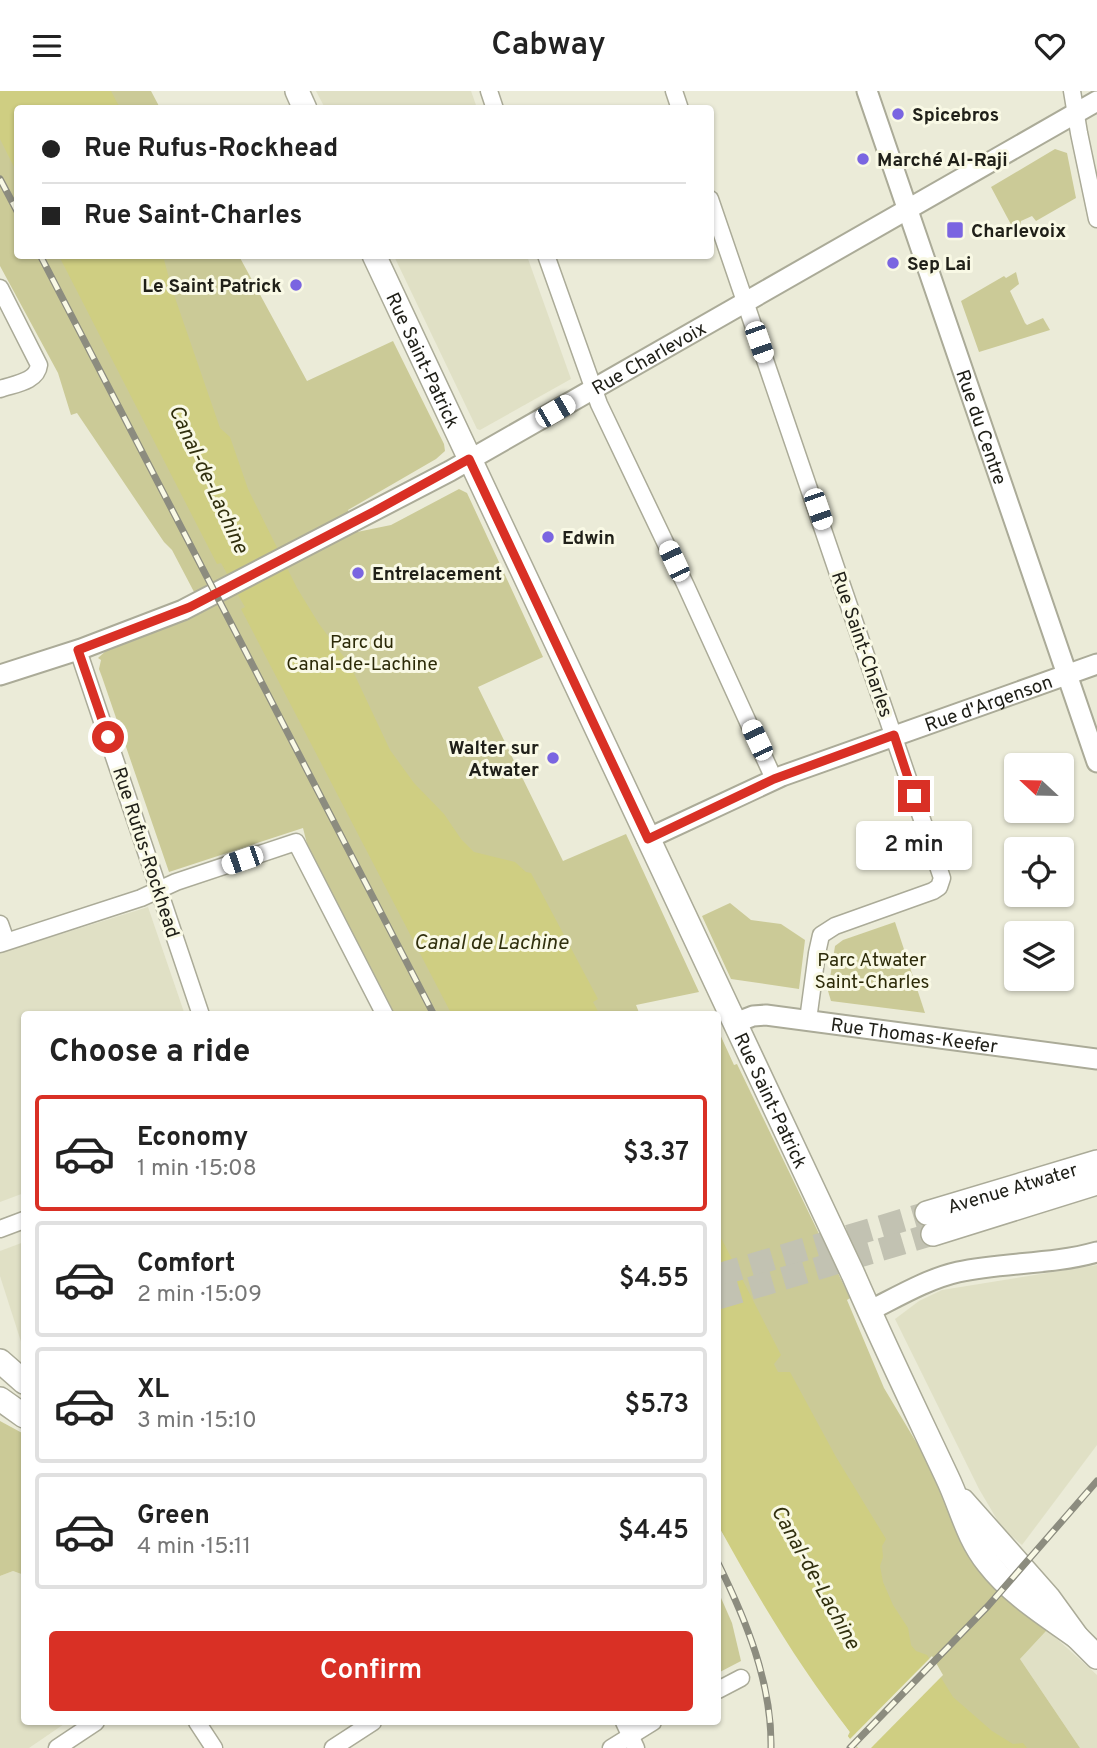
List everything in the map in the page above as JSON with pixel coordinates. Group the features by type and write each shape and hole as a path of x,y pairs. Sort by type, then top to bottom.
{"main road":[{"name":"Rue Saint-Patrick","path":"376,259 954,1491 971,1539 989,1565 1016,1593 1077,1637 1097,1657"},
{"name":"Avenue Atwater","path":"1097,1162 930,1223 1097,1183"},
{"path":"0,1361 21,1379"},
{"path":"0,1399 21,1414"}],"street":[{"name":"Rue du Centre","path":"867,91 1097,762"},
{"path":"1072,91 1097,219"},
{"name":"Rue Charlevoix","path":"0,675 78,650 168,616 229,587 469,459 1097,101"},
{"name":"Rue Saint-Charles","path":"714,211 941,875 941,885 933,891 835,926 821,935 808,1020"},
{"path":"547,259 592,389 774,779"},
{"path":"0,288 39,361 39,370 33,377 0,389"},
{"name":"Rue Rufus-Rockhead","path":"78,650 200,1011"},
{"name":"Rue d'Argenson","path":"648,839 774,779 1097,664"},
{"path":"0,924 3,942 141,898 296,842 383,1011"},
{"name":"Rue Thomas-Keefer","path":"735,1023 762,1014 1097,1059"},
{"path":"0,1229 21,1221"},
{"path":"869,1311 949,1274 1064,1260 1097,1252"},
{"path":"721,1688 741,1678"},
{"path":"57,1748 92,1725"},
{"path":"199,1725 214,1748"},
{"path":"333,1748 368,1725"},
{"path":"611,1748 648,1725"}],"shaded area":[{"path":"316,91 471,91 476,105 323,105"},
{"path":"395,259 528,259 571,379 480,430 477,429"},
{"path":"148,907 184,1011 21,1011 21,1194 0,1202 0,953"},
{"path":"21,1243 21,1342 0,1276 0,1251"},
{"path":"1097,1265 1097,1445 1022,1545 1002,1528 979,1489 895,1319 919,1301 942,1290"},
{"path":"13,1571 21,1574 21,1725 63,1725 29,1748 0,1748 0,1576"},
{"path":"1047,1630 1097,1675 1097,1748 1080,1748 1020,1659"}],"green space":[{"name":"Parc du Canal-de-Lachine","path":"0,91 151,91 158,105 14,105 14,259 241,259 307,381 393,341 445,451 436,459 348,510 357,532 391,525 459,489 467,493 543,657 478,687 563,861 626,834 699,992 636,1005 638,1011 393,1011 308,848 303,828 169,872 99,669 101,660 98,658 108,649 203,609 172,550 77,413 71,415 58,373 0,266"},
{"path":"1055,149 1067,153 1076,198 1036,221 1032,216 1021,221 1019,230 1015,232 991,187"},
{"path":"1016,272 1019,284 1010,291 1025,323 1027,325 1043,318 1050,330 979,352 961,301"},
{"name":"Parc Atwater Saint-Charles","path":"730,903 751,920 781,924 805,940 799,989 731,979 702,916"},
{"name":"Parc Atwater Saint-Charles","path":"895,922 925,1013 831,1001 828,991 835,946 843,940"},
{"path":"721,1037 734,1065 737,1064 850,1298 847,1300 884,1388 928,1462 956,1528 1047,1630 1020,1659 1080,1748 857,1748 848,1736 850,1732 799,1659 721,1530"},
{"path":"0,1421 21,1432 21,1574 13,1571 0,1576"},
{"path":"721,1598 732,1623 741,1661 721,1671"}],"water":[{"path":"0,91 111,91 118,105 14,105 14,167 0,139"},
{"name":"Canal de Lachine","path":"61,259 164,259 220,428 230,437 248,489 297,588 319,624 350,665 390,750 414,783 444,814 461,839 474,852 515,862 531,873 598,999 593,1002 598,1011 450,1011 241,609 245,607 238,595 235,596 221,563 217,564"},
{"name":"Canal-de-Lachine","path":"721,1238 781,1355 774,1364 778,1372 790,1372 836,1457 886,1539 882,1546 880,1566 883,1582 893,1605 908,1628 911,1645 916,1651 927,1655 953,1697 992,1731 1013,1744 1023,1743 1027,1748 857,1748 848,1736 850,1732 814,1683 764,1605 721,1530"}],"pier":[{"path":"932,1656 943,1675 871,1748 858,1748 849,1740"}],"tunnel":[{"path":"721,1274 927,1213"},
{"path":"721,1297 933,1234"}],"railway":[{"path":"0,179 14,205"},
{"path":"42,259 432,1011"},
{"path":"850,1748 988,1606 1097,1481"},
{"path":"721,1570 747,1629 762,1676 771,1748"}],"place":[{"name":"Spicebros","path":"898,114"},
{"name":"Marché Al-Raji","path":"863,159"},
{"name":"Charlevoix","path":"955,230"},
{"name":"Sep Lai","path":"893,263"},
{"name":"Le Saint Patrick","path":"296,285"},
{"name":"Edwin","path":"548,537"},
{"name":"Entrelacement","path":"358,573"},
{"name":"Walter sur Atwater","path":"553,758"}],"route":[{"path":"108,737 78,650 190,607 469,459 648,839 774,779 894,735 914,796"}]}
